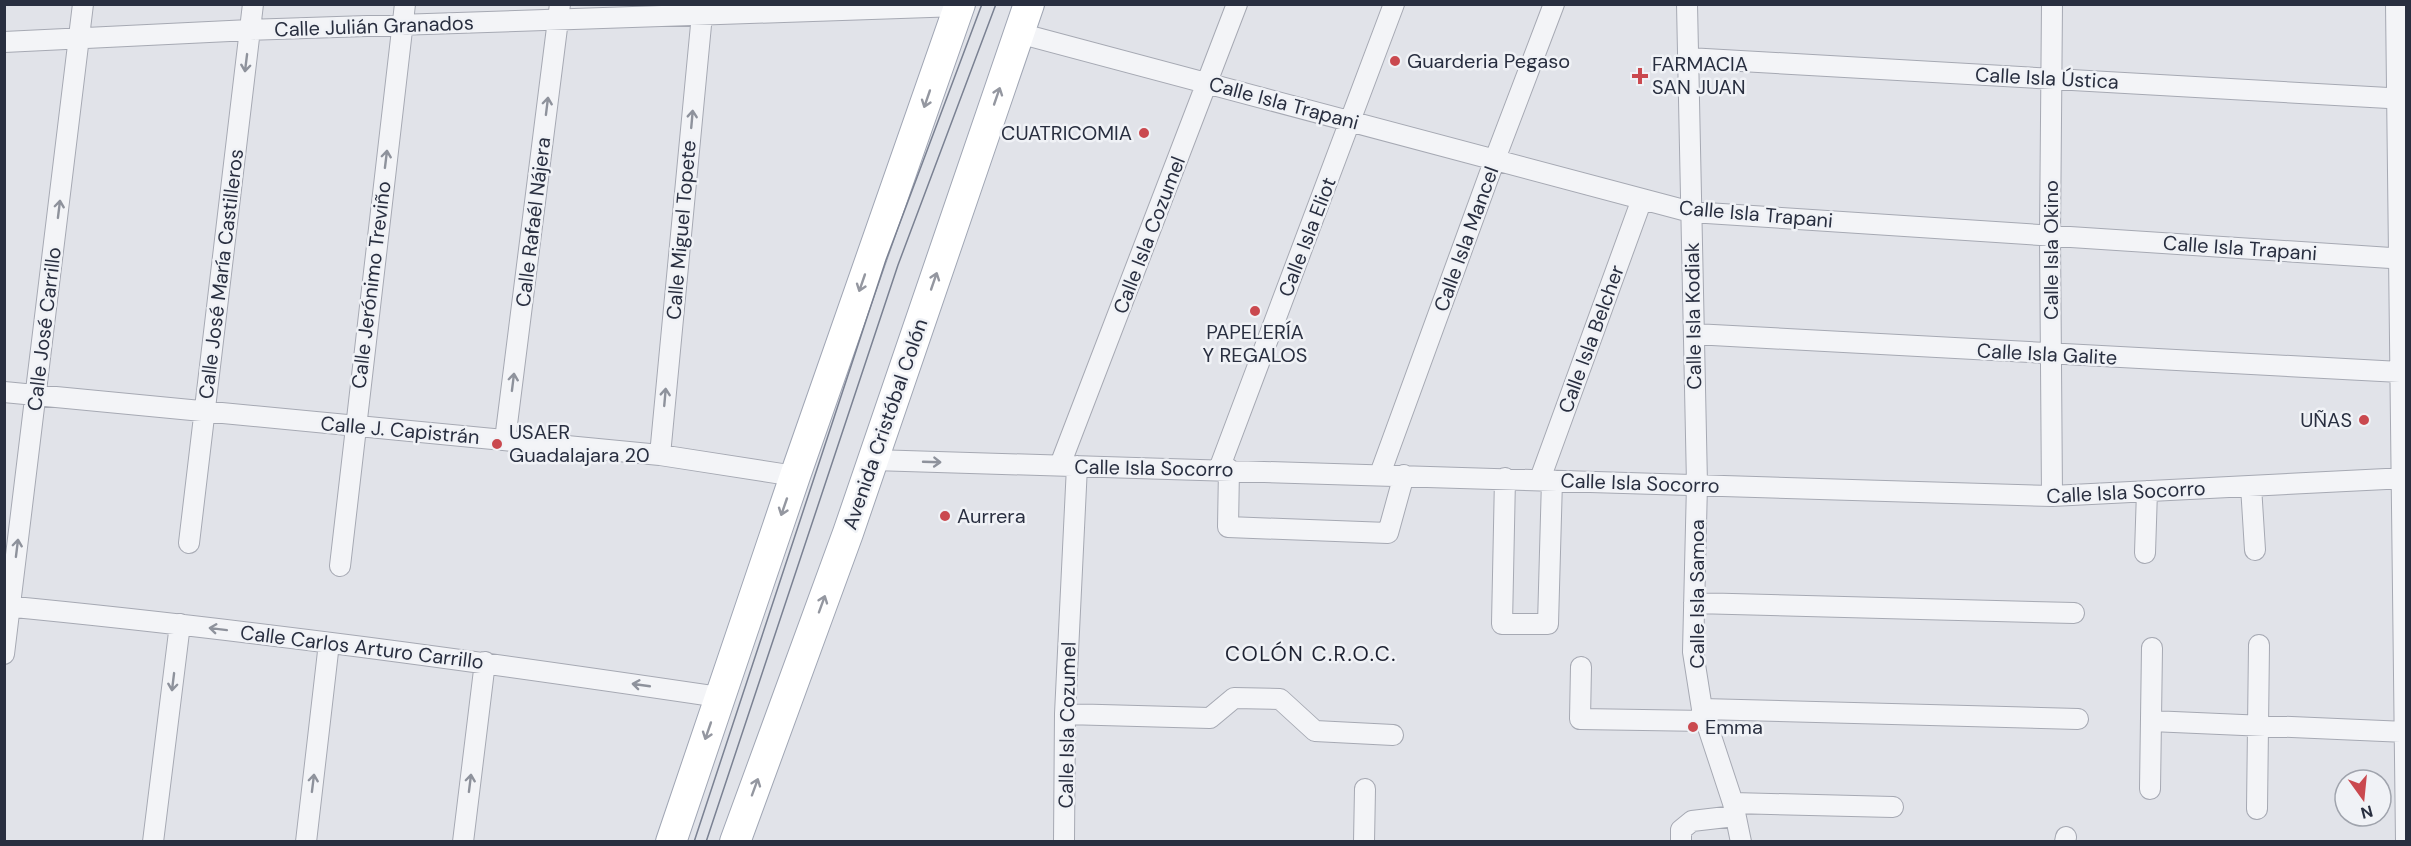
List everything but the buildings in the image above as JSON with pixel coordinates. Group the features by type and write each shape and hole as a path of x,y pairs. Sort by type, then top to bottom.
{"main road":[{"name":"Avenida Cristóbal Colón","path":"735,842 873,460 1029,4"},
{"path":"671,842 795,476 960,5"}],"street":[{"name":"Calle José Carrillo","path":"4,654 7,606 37,395 83,4"},
{"name":"Calle José María Castilleros","path":"189,543 253,4"},
{"name":"Calle Jerónimo Treviño","path":"340,566 405,4"},
{"name":"Calle Isla Cozumel","path":"1064,842 1069,465 1238,4"},
{"name":"Calle Isla Eliot","path":"1394,4 1224,469 1228,527 1388,532 1404,475"},
{"name":"Calle Isla Mancel","path":"1380,474 1554,4"},
{"name":"Calle Isla Kodiak","path":"1687,4 1697,484"},
{"name":"Calle Isla Okino","path":"2052,4 2050,236 2052,496"},
{"path":"2396,4 2401,99 2400,372 2404,478 2406,842"},
{"name":"Calle Julián Granados","path":"4,42 402,25 559,12 960,5"},
{"name":"Calle Miguel Topete","path":"660,455 703,10"},
{"name":"Calle Rafaél Nájera","path":"505,440 559,12"},
{"name":"Calle Isla Trapani","path":"1018,33 1691,212 2402,259"},
{"name":"Calle Isla Ústica","path":"1688,58 2401,99"},
{"name":"Calle Isla Belcher","path":"1505,478 1502,624 1548,624 1546,480 1642,198"},
{"name":"Calle Isla Galite","path":"1694,334 2400,372"},
{"name":"Calle J. Capistrán","path":"4,392 660,455 795,476"},
{"name":"Calle Isla Socorro","path":"873,460 2052,496 2404,478"},
{"name":"Calle Isla Samoa","path":"1697,484 1693,652 1704,715 1734,810 1741,842"},
{"path":"2251,486 2255,550"},
{"path":"2145,553 2147,491"},
{"path":"1694,603 2074,613"},
{"name":"Calle Carlos Arturo Carrillo","path":"7,606 180,624 485,662 719,697"},
{"path":"153,842 180,624"},
{"path":"306,842 329,643"},
{"path":"2257,809 2259,645"},
{"path":"2150,789 2152,648"},
{"path":"463,842 485,662"},
{"path":"1581,667 1580,719 1704,715 2078,719"},
{"path":"1065,714 1210,718 1234,698 1280,699 1315,731 1393,735"},
{"path":"2151,721 2405,732"},
{"path":"1364,842 1365,789"},
{"path":"1681,842 1681,830 1692,821 1734,810 1893,807"}],"tram line":[{"path":"694,842 886,260 982,4"},
{"path":"706,842 898,265 996,4"}],"place":[{"name":"Guarderia Pegaso","path":"1395,61"},
{"name":"FARMACIA SAN JUAN","path":"1640,76"},
{"name":"CUATRICOMIA","path":"1144,133"},
{"name":"PAPELERÍA Y REGALOS","path":"1255,311"},
{"name":"UÑAS","path":"2364,420"},
{"name":"USAER Guadalajara 20","path":"497,444"},
{"name":"Aurrera","path":"945,516"},
{"name":"Emma","path":"1693,727"}],"district":[{"name":"COLÓN C.R.O.C.","path":"1311,654"}]}
